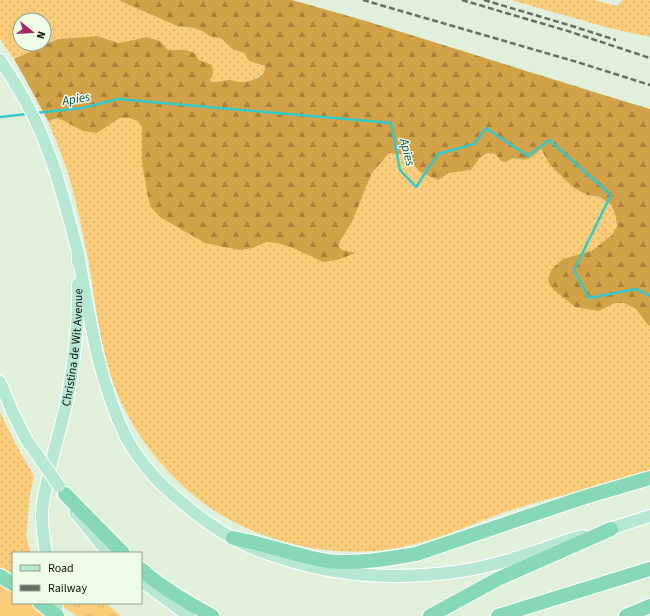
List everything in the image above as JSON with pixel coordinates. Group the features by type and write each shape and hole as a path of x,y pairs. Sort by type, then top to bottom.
{"highway":[{"path":"233,538 302,556 329,561 390,559 416,554 586,497 650,478"},
{"path":"62,490 121,552"},
{"path":"430,616 498,579 612,529"},
{"path":"498,616 650,569"},
{"path":"142,570 153,580 212,616"},
{"path":"0,576 12,583"},
{"path":"42,604 57,613"},
{"path":"626,616 650,606"}],"main road":[{"name":"Christina de Wit Avenue","path":"0,60 23,96 48,150 61,187 78,253 75,354 66,401 51,460 44,496 42,516 46,552"},
{"path":"78,253 91,325 101,366 116,413 127,438 159,482 174,496 203,519 233,538 254,548 294,562 328,570 359,574 409,576 436,574 477,568 523,555 577,537 612,529 650,516"},
{"path":"0,382 26,439 75,511 107,552"},
{"path":"142,582 188,616"}],"green space":[{"path":"0,0 118,0 177,26 194,28 209,36 222,39 232,49 244,53 249,61 265,66 266,70 255,79 244,82 229,80 213,82 210,81 213,73 199,60 195,53 186,50 168,50 160,41 147,37 119,43 97,36 58,39 52,42 52,12 12,12 12,52 29,52 14,59 0,39"},
{"path":"118,0 292,0 366,21 650,109 650,326 636,309 624,303 615,303 599,311 575,307 554,290 549,283 548,278 552,269 563,259 593,250 612,235 617,226 615,213 611,205 600,197 587,195 574,188 550,165 541,149 526,160 513,158 506,162 501,161 495,154 487,153 479,159 471,170 449,173 438,180 420,172 404,155 389,153 372,173 352,222 340,241 339,246 342,250 356,253 337,260 323,262 291,247 277,243 267,242 253,248 239,250 205,243 160,217 151,207 148,197 142,164 142,128 138,121 129,118 120,118 97,133 83,131 58,118 48,121 14,59 29,52 52,52 52,42 58,39 97,36 119,43 147,37 160,41 168,50 186,50 195,53 199,60 212,65 213,73 210,81 213,82 229,80 242,82 250,81 258,78 264,73 265,66 249,61 244,53 232,49 222,39 209,36 194,28 177,26"},
{"path":"511,0 594,0 617,6 623,0 650,0 650,37 609,28"},
{"path":"58,118 83,131 97,133 120,118 129,118 138,121 142,128 142,164 253,248 269,242 283,244 323,262 355,253 342,250 339,246 340,241 352,222 372,173 389,153 404,155 420,172 438,180 449,173 471,170 479,159 487,153 495,154 501,161 513,158 522,160 541,149 550,165 574,188 587,195 600,197 611,205 615,213 617,227 612,235 593,250 563,259 599,311 615,303 624,303 636,309 650,326 650,471 515,509 427,541 388,549 360,552 332,551 304,547 277,540 250,530 225,517 202,502 160,462 136,430 118,395 103,349 89,263 76,200 65,165 48,121"},
{"path":"0,412 16,445 34,476 30,494 26,537 31,552 12,552 12,575 0,569"},
{"path":"0,585 12,591 12,604 31,604 44,616 0,616"},
{"path":"107,604 121,616 77,616 61,605"}],"waterway":[{"name":"Apies","path":"36,113 82,108 118,99 391,123 400,170 416,187 438,154 474,144 486,128 528,156 549,140 611,195 574,270 589,298 636,289 650,296"},
{"name":"Apies","path":"0,117 27,114"}],"railway":[{"path":"363,0 577,62 650,85"},
{"path":"462,0 571,32 650,58"},
{"path":"484,0 616,40"}]}
